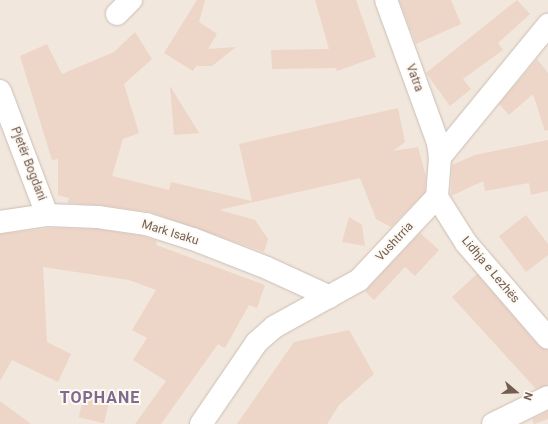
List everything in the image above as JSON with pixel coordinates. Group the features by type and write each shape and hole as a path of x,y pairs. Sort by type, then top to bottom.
{"street":[{"name":"Vatra","path":"386,0 438,143 440,157"},
{"path":"437,197 440,157 548,25"},
{"name":"Pjetër Bogdani","path":"0,91 47,215"},
{"name":"Vushtrria","path":"201,424 257,342 274,327 359,280 437,197"},
{"name":"Lidhja e Lezhës","path":"437,197 466,242 548,338"},
{"name":"Mark Isaku","path":"0,222 47,215 98,217 146,224 193,239 267,268 330,297"},
{"path":"494,424 548,397"}],"shaded area":[{"path":"0,0 548,0 548,424 0,424"}],"building":[{"path":"197,0 205,0 199,22 217,34 208,49 236,47 212,66 196,66 193,71 164,53"},
{"path":"315,0 356,0 376,57 337,71 336,68 272,69 271,50 329,49"},
{"path":"399,0 451,0 461,24 416,44"},
{"path":"517,0 530,14 498,43 503,50 463,79 471,89 450,106 426,73"},
{"path":"135,32 152,59 124,84 139,133 123,139 112,176 169,190 171,182 252,201 239,144 398,108 405,142 393,151 418,147 426,177 425,192 391,227 376,219 360,178 219,210 255,220 268,239 264,252 150,212 100,205 68,203 69,198 58,195 58,159 52,160 20,56 47,44 62,74 114,52"},
{"path":"537,59 548,73 548,130 545,131 533,94 509,115 499,104"},
{"path":"170,86 199,133 174,135"},
{"path":"548,140 548,191 531,195 529,183 485,191 483,181 451,196 452,165 475,155"},
{"path":"526,215 548,244 548,255 526,272 499,236"},
{"path":"349,217 362,225 365,246 342,242"},
{"path":"51,228 97,229 143,236 157,241 156,245 265,285 257,308 249,305 225,348 218,344 161,424 135,424 166,381 133,360 147,338 132,330 156,290 129,280 43,267 47,342 71,354 58,382 12,360 0,381 0,234"},
{"path":"420,233 439,250 415,276 405,267 374,300 365,291"},
{"path":"477,274 539,346 548,350 548,385 536,389 452,297"},
{"path":"349,330 374,374 339,405 327,424 237,424 294,342"},
{"path":"85,390 110,396 104,423 79,417"},
{"path":"0,401 31,424 0,424"},
{"path":"548,411 548,419 534,424 532,419"}],"district":[{"name":"TOPHANE","path":"100,398"}]}
